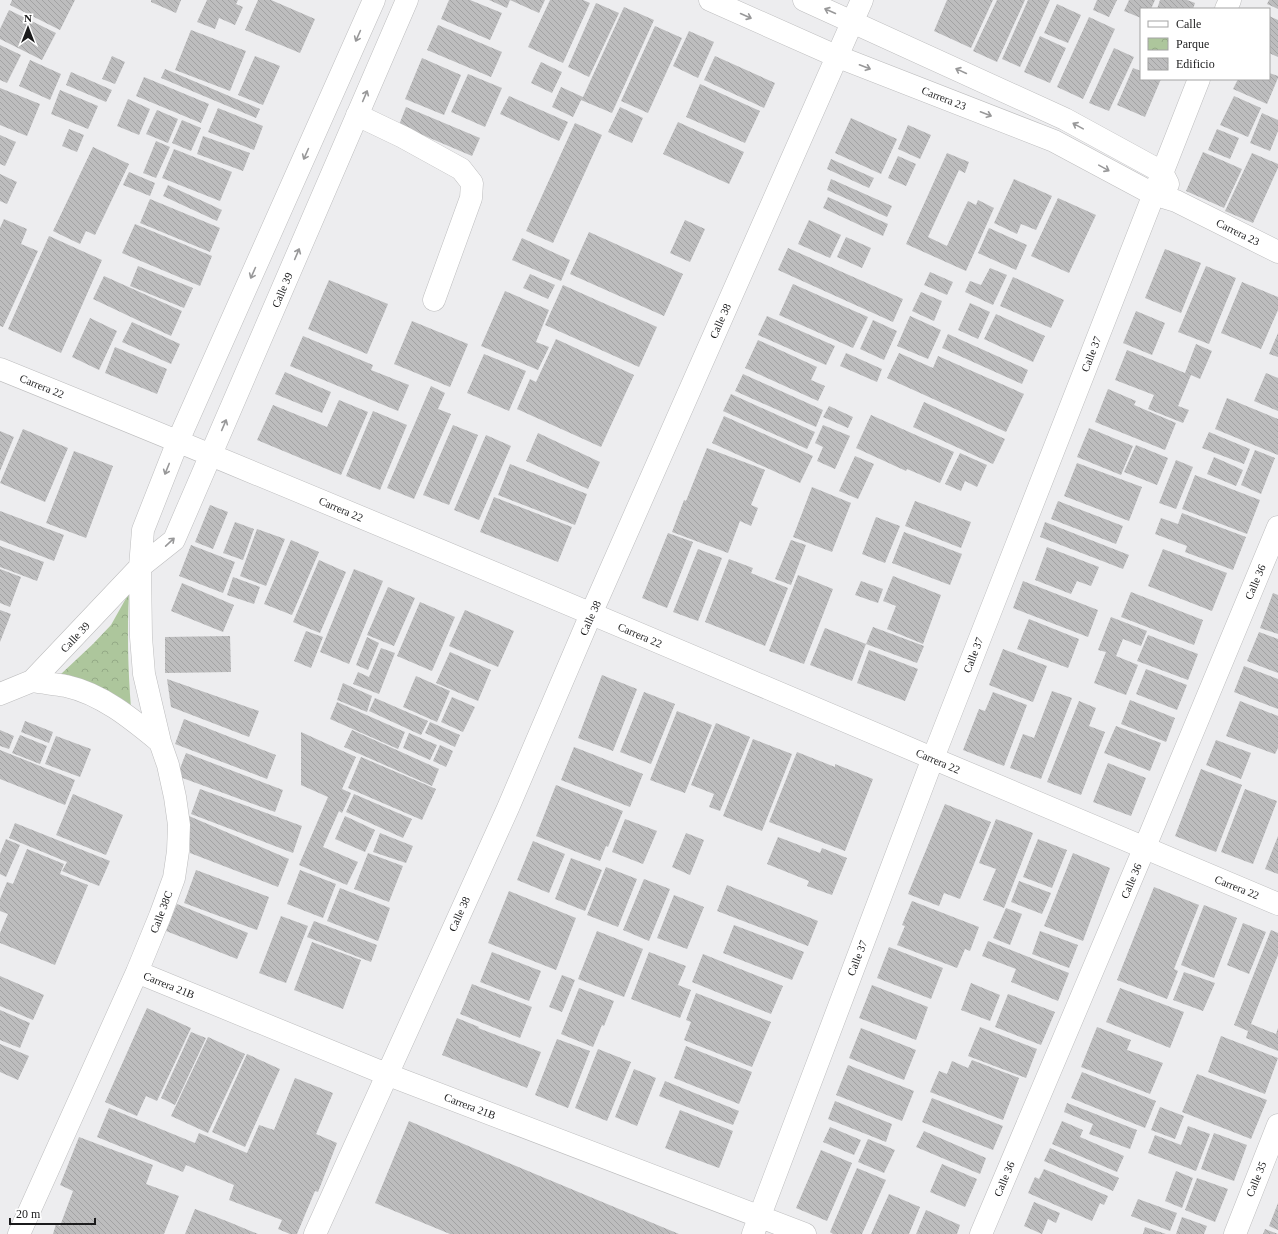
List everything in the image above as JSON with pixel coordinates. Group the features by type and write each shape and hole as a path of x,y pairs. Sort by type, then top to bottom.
{"street":[{"path":"140,567 143,530 178,441 374,0"},
{"name":"Calle 39","path":"0,694 32,681 140,567 174,540 407,0"},
{"name":"Carrera 23","path":"710,0 836,56 1054,141 1153,194 1176,201 1278,252"},
{"path":"804,0 853,21 1065,119 1162,172 1176,201"},
{"name":"Calle 38","path":"315,1234 386,1074 508,808 591,614 862,0"},
{"name":"Calle 37","path":"756,1225 933,758 1198,80"},
{"path":"357,115 403,137 461,169 472,183 470,198 434,300"},
{"name":"Carrera 22","path":"0,369 211,454 933,758 1144,849 1278,904"},
{"name":"Calle 36","path":"981,1234 1278,527"},
{"name":"Calle 38C","path":"18,1234 137,972 174,878 178,851 179,825 168,765 160,742 144,674 141,637 140,567"},
{"path":"32,681 66,686 95,696 127,715 160,742"},
{"name":"Carrera 21B","path":"137,972 756,1225 805,1234"},
{"name":"Calle 35","path":"1235,1234 1278,1125"}],"green space":[{"path":"129,593 128,650 131,708 115,695 101,688 61,674 111,625"}],"building":[{"path":"12,0 75,0 60,30 10,5"},
{"path":"151,0 181,0 176,13 151,2"},
{"path":"207,0 238,0 236,4 243,7 235,25 219,18 215,29 197,22"},
{"path":"258,0 271,0 315,19 300,53 245,30"},
{"path":"449,0 470,0 502,13 490,40 441,19"},
{"path":"489,0 510,0 507,8"},
{"path":"510,0 545,0 539,13"},
{"path":"550,0 583,0 590,3 563,63 528,47"},
{"path":"947,0 993,0 971,48 934,31"},
{"path":"997,0 1025,0 997,62 973,51"},
{"path":"1028,0 1050,0 1020,67 1002,59"},
{"path":"1097,0 1117,0 1109,17 1093,10"},
{"path":"1129,0 1155,0 1151,8 1140,8 1140,18 1124,11"},
{"path":"1160,0 1187,0 1195,3 1193,8 1157,8"},
{"path":"1269,0 1278,0 1278,9 1267,4"},
{"path":"596,3 619,13 589,77 568,67"},
{"path":"1057,4 1081,15 1068,43 1044,33"},
{"path":"624,7 654,20 612,113 581,100 573,117 552,107 561,87 583,97"},
{"path":"9,10 56,33 42,60 0,39 0,29"},
{"path":"1270,16 1278,20 1278,57 1270,53"},
{"path":"1089,17 1115,29 1083,99 1057,87"},
{"path":"438,25 502,52 491,77 427,50"},
{"path":"655,26 682,38 648,113 621,101"},
{"path":"191,30 246,51 230,91 175,70"},
{"path":"689,31 714,42 698,78 673,66"},
{"path":"1040,36 1066,48 1050,83 1024,72"},
{"path":"0,45 21,55 7,83 0,80"},
{"path":"1114,48 1134,57 1109,111 1089,103"},
{"path":"112,56 125,62 115,84 102,79"},
{"path":"255,56 280,66 263,105 238,95"},
{"path":"715,56 775,83 764,108 704,80"},
{"path":"422,58 461,75 444,115 405,99"},
{"path":"30,60 61,74 50,100 19,86"},
{"path":"541,62 562,72 552,93 531,83"},
{"path":"1133,68 1140,71 1140,80 1161,80 1145,117 1117,105"},
{"path":"165,69 260,109 256,118 161,78"},
{"path":"71,72 112,90 106,102 66,85"},
{"path":"1270,73 1278,76 1267,104 1233,89 1238,80 1270,80"},
{"path":"468,74 502,88 485,127 451,112"},
{"path":"144,77 209,104 201,123 136,96"},
{"path":"700,84 760,111 745,143 686,117"},
{"path":"0,88 40,104 27,136 0,125"},
{"path":"60,90 98,106 88,129 51,114"},
{"path":"509,96 568,122 559,141 500,114"},
{"path":"1234,96 1261,108 1248,137 1220,125"},
{"path":"128,99 150,109 139,135 117,126"},
{"path":"406,107 480,138 472,156 399,125"},
{"path":"620,107 643,118 632,143 608,132"},
{"path":"218,108 263,126 254,150 208,132"},
{"path":"157,110 178,119 168,143 146,134"},
{"path":"1262,113 1278,120 1278,131 1270,151 1250,143"},
{"path":"851,118 897,139 881,174 835,153"},
{"path":"182,120 201,128 191,151 172,143"},
{"path":"678,122 744,152 729,184 663,154"},
{"path":"575,123 602,135 553,243 526,231"},
{"path":"908,125 931,135 920,159 898,149"},
{"path":"69,129 84,135 77,152 62,146"},
{"path":"1217,129 1239,138 1230,159 1208,150"},
{"path":"0,135 16,142 5,166 0,164"},
{"path":"203,136 250,153 243,171 197,154"},
{"path":"156,141 170,147 156,178 143,173"},
{"path":"93,147 129,164 95,235 86,231 80,244 53,231"},
{"path":"174,149 232,172 220,201 162,178"},
{"path":"1203,152 1242,169 1224,208 1186,191"},
{"path":"947,153 969,162 965,173 959,170 928,237 947,246 968,201 976,205 978,200 994,208 966,271 906,244"},
{"path":"1252,153 1278,164 1278,168 1253,223 1225,211"},
{"path":"898,156 916,164 906,186 888,178"},
{"path":"831,159 874,178 869,188 827,169"},
{"path":"129,172 155,183 150,196 123,185"},
{"path":"0,174 17,182 7,204 0,201"},
{"path":"831,179 892,206 887,217 827,190"},
{"path":"1014,179 1052,196 1036,230 1021,224 1017,234 994,223"},
{"path":"168,185 222,210 217,221 163,196"},
{"path":"828,197 888,224 883,236 823,208"},
{"path":"1058,198 1096,215 1069,273 1031,256"},
{"path":"150,199 220,228 210,252 140,223"},
{"path":"4,219 27,229 21,244 38,251 3,327 0,326 0,228"},
{"path":"685,220 705,229 690,262 670,253"},
{"path":"809,220 841,235 830,258 798,244"},
{"path":"135,224 212,256 200,286 122,253"},
{"path":"989,228 1027,245 1016,270 978,253"},
{"path":"589,232 683,274 664,316 570,274"},
{"path":"49,236 102,260 61,353 8,329"},
{"path":"846,237 871,248 862,268 837,257"},
{"path":"522,238 570,260 561,281 512,260"},
{"path":"788,248 903,299 893,322 778,270"},
{"path":"1165,249 1201,263 1181,313 1145,298"},
{"path":"138,266 193,288 184,308 130,286"},
{"path":"1206,266 1236,278 1209,344 1178,332"},
{"path":"990,268 1007,275 993,305 965,292 970,281 981,285"},
{"path":"930,272 953,282 947,295 924,285"},
{"path":"530,274 555,285 548,299 523,288"},
{"path":"104,276 182,311 171,336 93,299"},
{"path":"1013,277 1064,300 1051,328 1000,306"},
{"path":"329,280 388,304 367,354 308,329"},
{"path":"1242,282 1278,297 1278,310 1261,349 1221,333"},
{"path":"793,284 868,317 853,348 779,315"},
{"path":"563,285 657,327 639,367 545,325"},
{"path":"505,291 549,310 536,342 549,347 538,370 481,346"},
{"path":"921,292 942,301 934,321 912,311"},
{"path":"970,303 990,312 978,339 958,330"},
{"path":"1136,311 1165,323 1152,355 1123,343"},
{"path":"996,314 1045,336 1033,362 984,339"},
{"path":"767,316 835,346 826,365 758,335"},
{"path":"910,316 941,330 928,359 897,346"},
{"path":"90,318 117,331 99,370 72,357"},
{"path":"873,320 897,331 884,360 860,349"},
{"path":"412,321 468,344 450,387 394,364"},
{"path":"132,322 180,344 171,364 122,342"},
{"path":"1278,333 1278,357 1269,354"},
{"path":"948,334 1028,370 1022,384 942,348"},
{"path":"303,336 373,365 371,370 409,385 398,411 290,366"},
{"path":"556,339 634,375 601,447 517,409 530,379 536,382"},
{"path":"758,340 817,367 811,380 825,386 818,401 745,368"},
{"path":"1196,344 1212,351 1200,379 1191,375 1178,406 1189,410 1183,423 1148,409 1154,395 1115,380 1127,350 1185,373"},
{"path":"115,347 167,369 157,394 105,373"},
{"path":"846,353 882,369 877,382 840,366"},
{"path":"899,353 933,368 938,356 1024,394 1006,432 887,378"},
{"path":"484,354 526,371 509,411 467,393"},
{"path":"285,372 331,392 322,413 275,394"},
{"path":"1266,373 1278,378 1278,411 1254,401"},
{"path":"743,374 823,410 816,427 735,391"},
{"path":"431,386 445,393 438,409 451,414 414,499 387,488"},
{"path":"1108,389 1136,401 1134,405 1176,423 1165,450 1095,422"},
{"path":"731,394 815,432 807,449 723,411"},
{"path":"1227,398 1278,419 1278,455 1215,429"},
{"path":"339,400 368,412 341,475 257,440 273,405 327,427"},
{"path":"924,402 1005,439 993,464 913,427"},
{"path":"829,406 853,417 848,428 823,417"},
{"path":"373,411 407,425 380,490 346,476"},
{"path":"871,415 954,452 940,483 907,469 906,471 856,448"},
{"path":"724,416 813,456 800,483 712,443"},
{"path":"453,425 478,435 449,505 423,495"},
{"path":"823,425 850,436 835,469 817,461 823,447 815,443"},
{"path":"1089,428 1133,446 1121,475 1077,457"},
{"path":"23,429 68,448 45,502 0,483"},
{"path":"0,431 14,437 0,471"},
{"path":"1209,432 1250,449 1244,464 1202,448"},
{"path":"538,433 600,462 588,489 526,461"},
{"path":"486,435 511,446 479,520 454,510"},
{"path":"1136,445 1168,458 1157,485 1124,472"},
{"path":"707,448 765,470 751,505 758,508 751,526 740,521 728,553 672,532 684,500 686,501"},
{"path":"1255,450 1275,458 1261,494 1241,485"},
{"path":"74,451 113,466 86,538 46,523"},
{"path":"960,453 987,465 977,487 965,481 961,491 945,484"},
{"path":"855,456 874,464 858,499 839,491"},
{"path":"1214,457 1243,470 1236,486 1207,474"},
{"path":"1176,460 1193,467 1176,509 1159,503"},
{"path":"1077,463 1142,487 1129,521 1064,496"},
{"path":"510,464 587,494 575,525 498,495"},
{"path":"1195,475 1260,500 1247,534 1182,509"},
{"path":"812,487 851,503 832,552 793,537"},
{"path":"494,497 572,527 558,562 480,532"},
{"path":"915,501 971,522 961,548 905,526"},
{"path":"1058,501 1123,526 1116,544 1051,519"},
{"path":"210,505 228,512 213,549 195,542"},
{"path":"0,511 64,535 54,561 0,540"},
{"path":"1182,513 1246,537 1233,570 1185,552 1187,546 1155,534 1161,518 1178,524"},
{"path":"876,517 900,526 885,563 862,554"},
{"path":"235,522 254,529 243,560 223,553"},
{"path":"1045,522 1129,555 1123,569 1040,537"},
{"path":"257,529 285,539 266,586 240,576"},
{"path":"904,532 962,554 950,585 892,563"},
{"path":"668,533 693,542 667,608 642,598"},
{"path":"291,540 319,552 292,615 264,604"},
{"path":"791,540 806,545 791,585 775,579"},
{"path":"191,545 235,562 223,593 179,576"},
{"path":"0,546 44,562 37,581 0,567"},
{"path":"1047,547 1099,567 1091,586 1077,581 1071,594 1035,580"},
{"path":"698,549 722,558 698,621 673,612"},
{"path":"1163,549 1227,573 1212,611 1148,586"},
{"path":"729,559 753,568 751,573 788,588 765,646 705,622"},
{"path":"319,560 346,572 320,633 293,622"},
{"path":"0,569 21,577 10,607 0,603"},
{"path":"354,569 383,581 349,664 320,652"},
{"path":"798,575 833,589 804,664 769,651"},
{"path":"893,576 941,595 923,644 887,629 896,606 883,601"},
{"path":"233,577 260,587 254,604 227,595"},
{"path":"861,581 883,589 878,603 855,595"},
{"path":"1023,581 1098,610 1088,637 1013,608"},
{"path":"182,583 234,605 223,632 171,611"},
{"path":"388,587 415,598 394,646 367,635"},
{"path":"1131,592 1203,620 1194,645 1121,617"},
{"path":"1273,593 1278,595 1278,634 1260,628"},
{"path":"420,602 455,617 432,671 397,656"},
{"path":"0,610 11,614 0,642"},
{"path":"465,610 514,631 498,667 449,646"},
{"path":"1111,617 1147,631 1141,646 1123,639 1116,656 1138,665 1126,695 1094,683 1106,652 1098,650"},
{"path":"1029,619 1079,639 1068,668 1017,649"},
{"path":"873,627 924,646 917,663 866,644"},
{"path":"825,628 866,644 852,681 810,665"},
{"path":"306,631 323,637 311,668 294,661"},
{"path":"1259,632 1278,639 1278,673 1247,661"},
{"path":"1148,635 1198,654 1188,680 1137,661"},
{"path":"230,636 231,672 165,673 165,637"},
{"path":"367,637 379,643 368,670 356,665"},
{"path":"381,648 395,653 379,694 353,684 358,672 369,677"},
{"path":"1003,649 1047,666 1033,702 989,685"},
{"path":"869,650 918,669 905,701 857,683"},
{"path":"450,652 491,670 478,701 436,683"},
{"path":"1244,666 1278,679 1278,709 1234,692"},
{"path":"1146,669 1187,685 1177,710 1136,694"},
{"path":"602,675 637,689 613,751 578,738"},
{"path":"416,676 450,691 437,722 403,707"},
{"path":"167,679 259,711 249,737 171,707"},
{"path":"343,683 372,696 367,712 337,700"},
{"path":"1052,691 1072,698 1041,779 1010,768 1023,734 1034,738"},
{"path":"644,692 675,704 651,764 620,752"},
{"path":"993,692 1027,705 1004,766 963,750 979,709 985,711"},
{"path":"452,697 475,707 463,732 441,722"},
{"path":"375,698 428,721 421,735 369,711"},
{"path":"1130,700 1175,718 1166,742 1121,724"},
{"path":"1079,701 1096,708 1089,726 1105,732 1081,795 1047,782"},
{"path":"1240,701 1278,716 1278,748 1275,754 1226,736"},
{"path":"337,702 405,732 398,749 330,719"},
{"path":"677,711 712,725 685,793 650,780"},
{"path":"184,719 276,755 267,779 175,744"},
{"path":"25,721 53,732 49,743 21,732"},
{"path":"430,722 460,735 455,747 425,733"},
{"path":"716,723 750,737 720,811 709,807 714,794 691,785"},
{"path":"1116,726 1161,743 1150,771 1104,753"},
{"path":"0,730 14,736 9,749 0,746"},
{"path":"352,730 439,769 432,786 344,747"},
{"path":"301,732 356,757 342,789 351,793 342,813 339,811 323,847 358,862 347,885 299,865 328,797 301,785"},
{"path":"409,733 437,745 430,760 403,748"},
{"path":"20,735 47,746 40,764 12,753"},
{"path":"56,736 91,749 80,777 45,764"},
{"path":"753,739 792,754 762,831 723,816"},
{"path":"1216,740 1251,753 1241,779 1206,765"},
{"path":"440,745 453,751 446,767 433,761"},
{"path":"574,747 643,774 630,807 561,780"},
{"path":"0,750 75,780 65,805 0,779"},
{"path":"797,752 835,767 835,764 873,779 845,851 769,822"},
{"path":"186,753 283,790 275,812 177,776"},
{"path":"361,757 436,789 422,820 348,788"},
{"path":"1108,763 1146,778 1131,816 1093,802"},
{"path":"1201,769 1242,785 1216,852 1175,836"},
{"path":"556,785 623,811 608,847 606,846 600,861 536,836"},
{"path":"200,789 302,826 293,853 191,814"},
{"path":"1245,789 1277,801 1253,864 1221,852"},
{"path":"73,794 123,815 106,855 56,835"},
{"path":"354,794 412,819 403,838 346,812"},
{"path":"945,804 991,822 960,899 944,893 939,906 908,894"},
{"path":"189,816 289,859 278,887 190,853"},
{"path":"345,816 375,830 365,852 335,839"},
{"path":"625,819 657,831 643,864 612,852"},
{"path":"996,819 1033,833 1004,908 983,900 996,869 979,863"},
{"path":"15,823 110,861 99,886 62,871 67,862 9,838"},
{"path":"380,833 413,846 406,863 373,852"},
{"path":"686,833 704,840 690,875 672,867"},
{"path":"1278,836 1278,874 1265,869"},
{"path":"778,837 820,853 822,848 847,858 832,895 807,886 809,881 767,864"},
{"path":"6,839 20,845 6,877 0,874 0,854"},
{"path":"1038,839 1067,850 1052,888 1023,877"},
{"path":"533,841 565,854 549,893 517,880"},
{"path":"27,849 64,864 60,874 88,885 55,965 0,943 0,933 8,914 0,911 0,899 7,882 13,884"},
{"path":"368,853 403,866 389,902 354,889"},
{"path":"1073,853 1110,868 1083,941 1044,926"},
{"path":"571,858 602,870 585,911 555,899"},
{"path":"606,867 637,879 618,927 587,915"},
{"path":"196,870 269,897 257,930 184,903"},
{"path":"300,870 336,884 323,918 287,904"},
{"path":"644,879 670,889 649,941 623,930"},
{"path":"1019,881 1051,893 1042,914 1011,902"},
{"path":"727,885 818,921 808,946 717,911"},
{"path":"1154,887 1199,905 1174,969 1178,971 1167,999 1117,980"},
{"path":"340,888 390,908 378,941 327,921"},
{"path":"509,891 576,918 556,970 488,943"},
{"path":"674,895 704,907 687,949 657,938"},
{"path":"912,901 979,927 970,951 965,949 957,968 897,945 905,926 902,925"},
{"path":"177,904 248,933 237,959 166,931"},
{"path":"1204,905 1237,918 1214,978 1181,965"},
{"path":"1006,908 1022,914 1010,945 993,938"},
{"path":"281,916 308,926 286,983 259,973"},
{"path":"314,921 377,945 371,962 307,937"},
{"path":"1243,923 1266,932 1249,974 1227,965"},
{"path":"734,925 804,952 792,980 723,953"},
{"path":"1271,930 1278,933 1278,955 1251,1024 1276,1034 1278,1028 1278,1051 1246,1038 1248,1031 1234,1025"},
{"path":"597,931 643,949 624,997 578,979"},
{"path":"1040,931 1078,945 1069,968 1032,954"},
{"path":"988,941 1069,973 1058,1001 1011,982 1016,969 982,956"},
{"path":"312,942 361,960 343,1009 294,990"},
{"path":"889,947 943,968 931,999 877,978"},
{"path":"492,952 541,971 529,1001 480,982"},
{"path":"649,952 686,966 678,985 691,990 680,1018 631,999"},
{"path":"703,954 783,986 771,1014 692,982"},
{"path":"1184,972 1215,983 1203,1011 1173,1000"},
{"path":"562,975 575,980 562,1012 549,1007"},
{"path":"0,976 44,995 33,1020 0,1006"},
{"path":"971,983 1000,995 990,1021 961,1010"},
{"path":"472,984 532,1007 520,1038 460,1014"},
{"path":"872,985 928,1007 916,1040 859,1018"},
{"path":"579,988 614,1001 604,1026 602,1025 593,1047 561,1034"},
{"path":"1120,988 1184,1012 1170,1048 1106,1022"},
{"path":"696,993 771,1022 752,1067 684,1040 691,1022 686,1020"},
{"path":"1008,994 1055,1012 1041,1045 995,1027"},
{"path":"147,1008 191,1028 157,1101 146,1096 137,1116 105,1102"},
{"path":"0,1010 30,1023 20,1048 0,1040"},
{"path":"457,1018 479,1027 478,1028 541,1052 527,1088 442,1055"},
{"path":"980,1027 1037,1049 1026,1078 968,1056"},
{"path":"1097,1027 1131,1040 1127,1050 1163,1063 1150,1094 1081,1067"},
{"path":"861,1028 916,1050 904,1080 849,1058"},
{"path":"191,1032 206,1038 175,1105 161,1098"},
{"path":"1221,1036 1278,1058 1265,1094 1208,1072"},
{"path":"208,1037 245,1054 208,1133 171,1116"},
{"path":"557,1039 590,1051 568,1108 535,1095"},
{"path":"0,1044 29,1056 18,1080 0,1072"},
{"path":"686,1046 752,1072 739,1104 674,1078"},
{"path":"598,1049 631,1062 607,1121 575,1108"},
{"path":"247,1054 280,1069 245,1147 212,1132"},
{"path":"972,1060 1019,1078 1003,1120 930,1092 939,1071 947,1074 952,1061 968,1068"},
{"path":"848,1065 914,1091 902,1121 836,1095"},
{"path":"634,1069 656,1078 637,1126 615,1117"},
{"path":"1082,1072 1156,1101 1145,1128 1071,1098"},
{"path":"1197,1074 1267,1100 1251,1139 1182,1112"},
{"path":"295,1078 333,1093 316,1134 337,1143 318,1192 315,1191 297,1234 290,1234 278,1229 282,1220 229,1200 234,1185 186,1165 183,1172 97,1137 109,1108 195,1143 199,1133 247,1153 259,1125 274,1130"},
{"path":"665,1081 739,1111 733,1125 659,1096"},
{"path":"932,1098 1003,1126 993,1150 922,1122"},
{"path":"835,1101 892,1124 886,1142 828,1119"},
{"path":"1067,1103 1137,1130 1130,1149 1089,1134 1093,1124 1064,1112"},
{"path":"1160,1107 1184,1116 1175,1139 1151,1130"},
{"path":"680,1110 733,1131 719,1168 665,1148"},
{"path":"409,1121 679,1234 450,1234 375,1203"},
{"path":"1062,1121 1083,1130 1080,1137 1124,1156 1117,1172 1052,1144"},
{"path":"1188,1126 1210,1134 1196,1171 1148,1153 1155,1135 1181,1145"},
{"path":"830,1127 861,1140 854,1155 823,1142"},
{"path":"924,1131 986,1158 980,1174 916,1147"},
{"path":"1214,1133 1247,1145 1234,1181 1201,1169"},
{"path":"79,1137 153,1165 146,1184 179,1196 164,1234 53,1234 56,1224 60,1226 73,1191 60,1185"},
{"path":"868,1139 895,1150 884,1173 858,1162"},
{"path":"1050,1148 1119,1178 1113,1191 1044,1161"},
{"path":"821,1150 852,1163 827,1221 796,1208"},
{"path":"942,1164 977,1179 965,1207 930,1192"},
{"path":"857,1168 886,1180 862,1234 833,1234 830,1232"},
{"path":"1044,1169 1108,1196 1104,1205 1100,1203 1092,1221 1028,1193 1035,1177 1039,1179"},
{"path":"1176,1171 1193,1178 1182,1208 1165,1201"},
{"path":"1197,1178 1228,1189 1215,1222 1185,1210"},
{"path":"889,1194 920,1207 909,1234 871,1234"},
{"path":"1138,1199 1177,1213 1170,1231 1131,1216"},
{"path":"1034,1202 1060,1213 1056,1223 1048,1219 1042,1234 1024,1226"},
{"path":"1278,1203 1278,1230 1269,1226"},
{"path":"195,1209 229,1222 258,1234 185,1234"},
{"path":"926,1210 960,1225 957,1234 916,1234"},
{"path":"1182,1217 1207,1226 1204,1234 1176,1234"},
{"path":"1145,1227 1166,1234 1143,1234"},
{"path":"1265,1229 1278,1234 1263,1234"}]}
